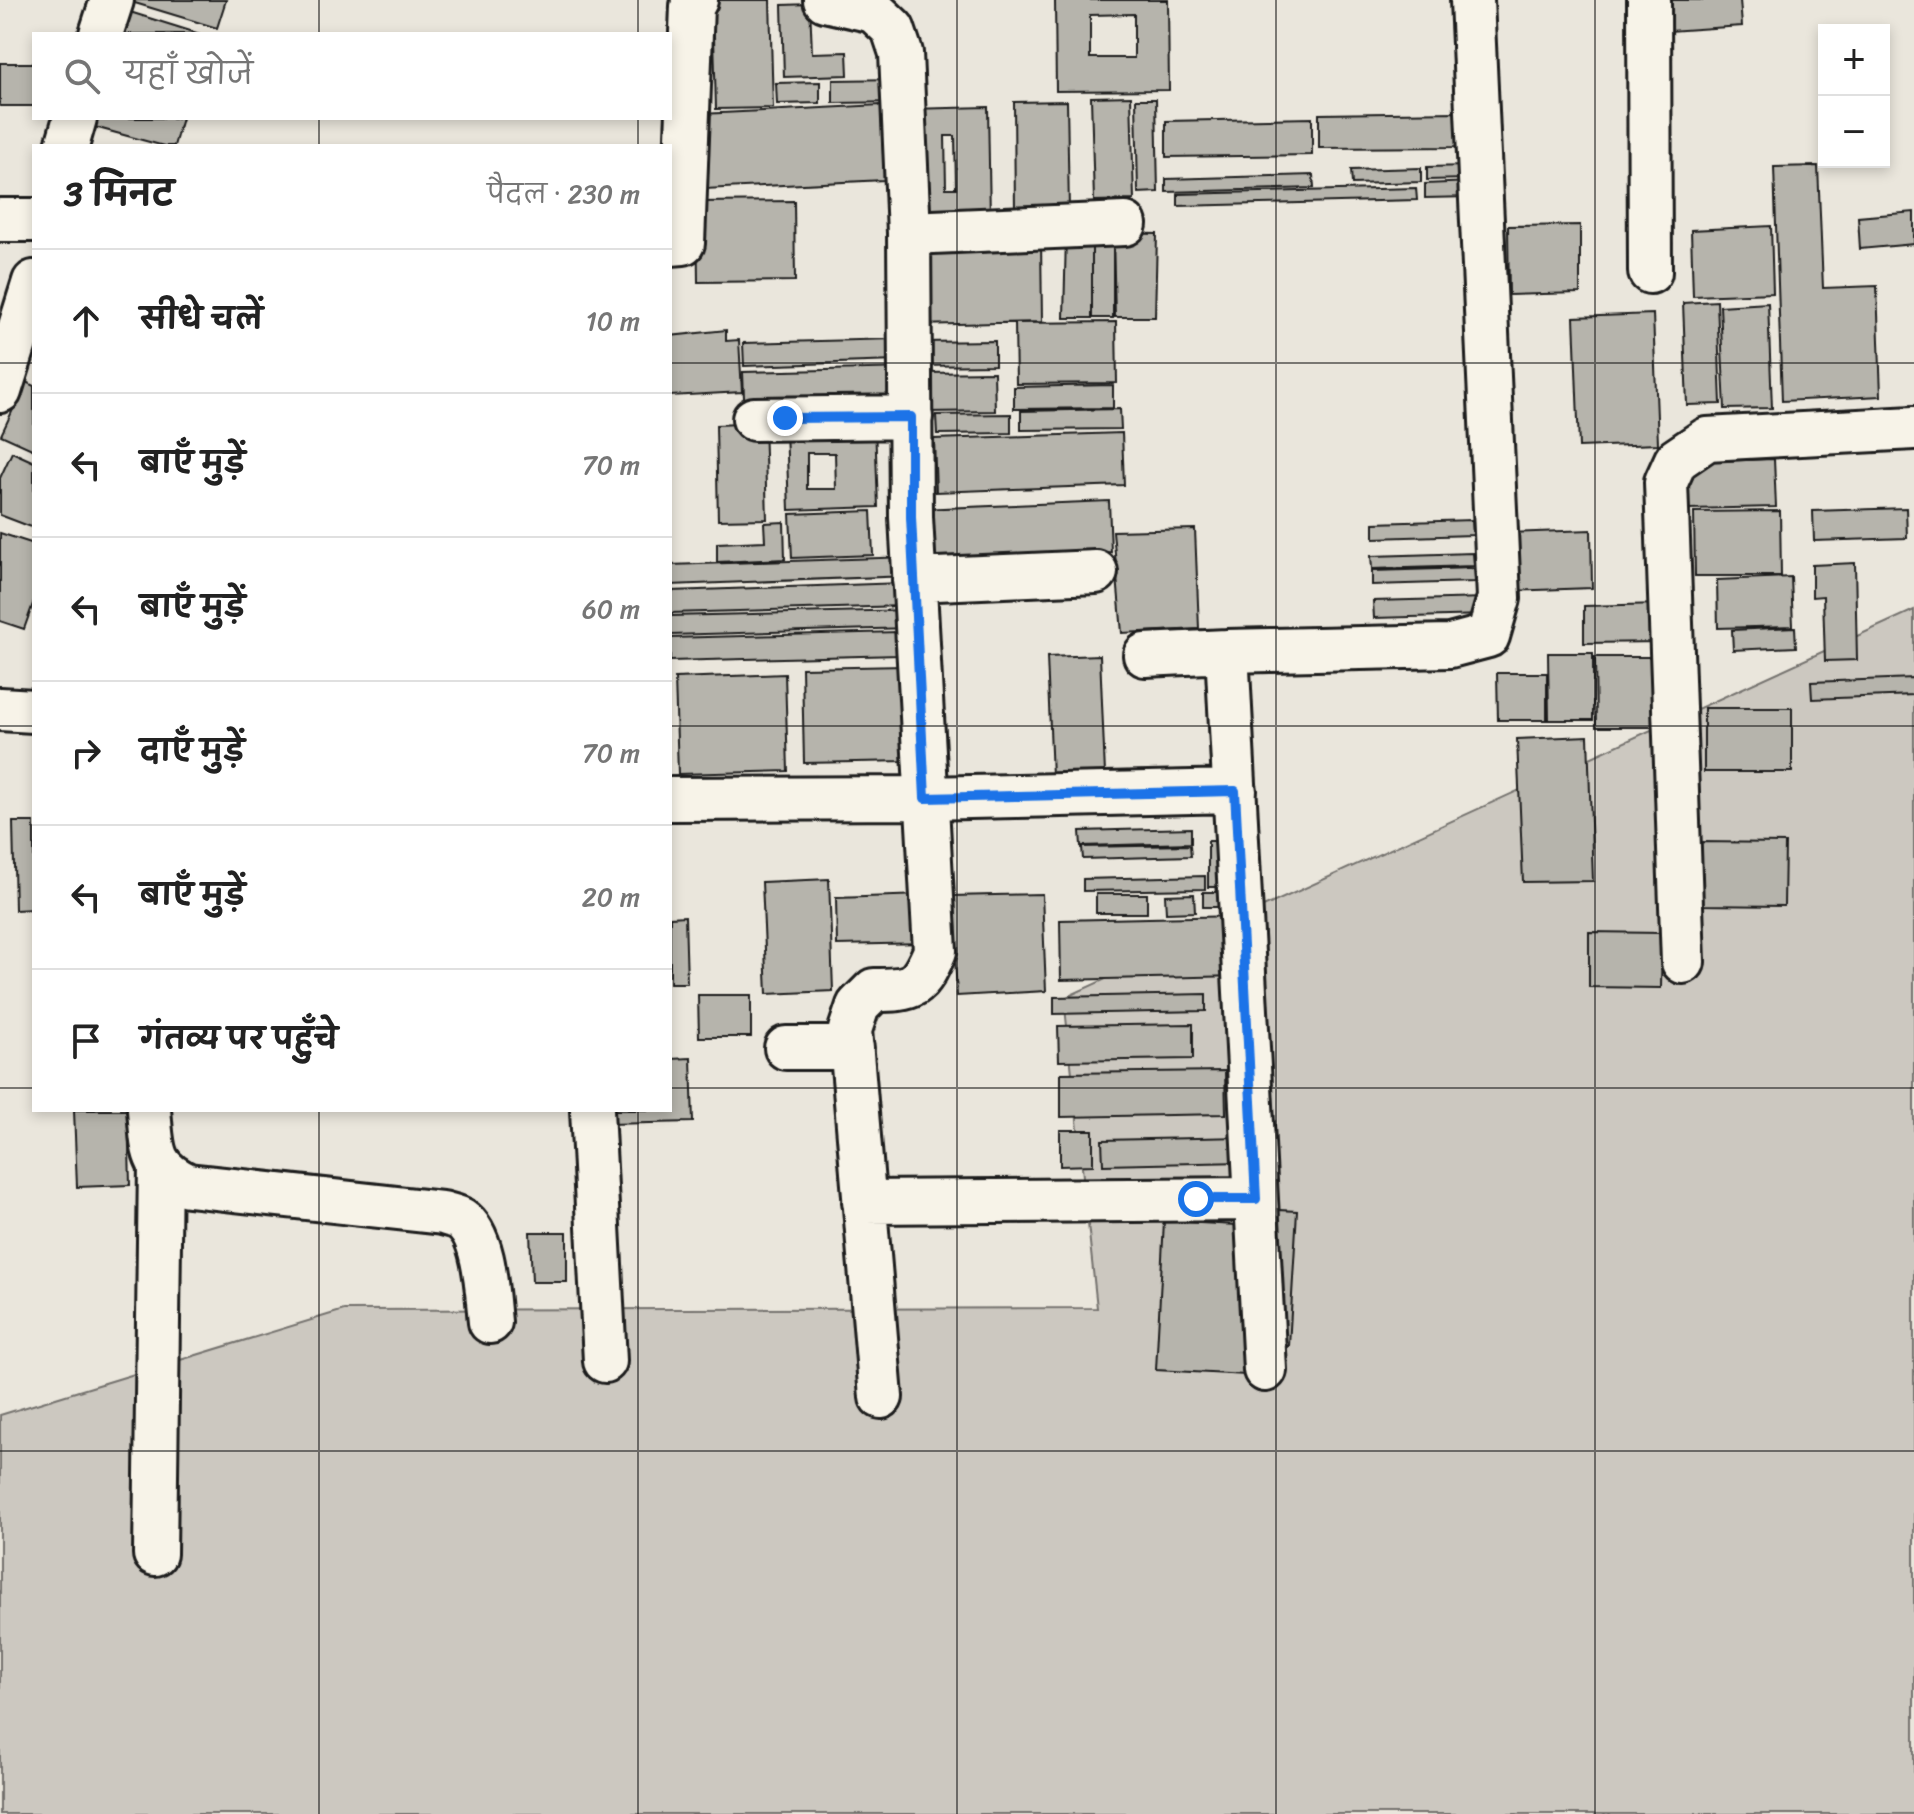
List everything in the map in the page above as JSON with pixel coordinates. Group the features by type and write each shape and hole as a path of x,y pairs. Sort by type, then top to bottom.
{"street":[{"path":"102,32 112,0"},
{"path":"672,244 683,243 692,6 696,0"},
{"path":"825,0 874,11 893,29 901,53 904,92 914,580 935,951 923,978 904,990 874,990 858,1006 850,1030 881,1397"},
{"path":"1145,655 1450,646 1488,636 1499,598 1472,0"},
{"path":"1649,0 1650,272"},
{"path":"68,144 74,120"},
{"path":"0,220 32,220"},
{"path":"909,233 1125,224"},
{"path":"0,391 32,288"},
{"path":"754,419 911,417"},
{"path":"1683,962 1666,482 1676,460 1707,439 1914,428"},
{"path":"914,580 1096,572"},
{"path":"1227,651 1265,1370"},
{"path":"0,709 32,711"},
{"path":"672,799 925,798 1235,791"},
{"path":"786,1048 852,1048"},
{"path":"149,1112 153,1154 169,1176 188,1185 443,1213 462,1219 472,1232 485,1270 490,1322"},
{"path":"592,1112 605,1361"},
{"path":"155,1554 160,1164"},
{"path":"864,1202 1256,1199"}],"shaded area":[{"path":"1914,610 1914,1814 0,1814 0,1415 344,1310 1097,1308 1064,998"}],"building":[{"path":"125,0 226,0 217,28"},
{"path":"713,0 770,0 773,108 716,109"},
{"path":"1055,0 1168,0 1169,90 1056,91","holes":["1134,14 1134,58 1090,58 1090,15"]},
{"path":"1667,0 1740,0 1742,26 1669,31"},
{"path":"810,4 812,53 847,52 848,75 784,77 782,5"},
{"path":"114,7 194,32 107,32"},
{"path":"0,63 32,63 32,106 0,106"},
{"path":"900,79 901,102 833,103 833,80"},
{"path":"820,82 820,103 777,104 776,83"},
{"path":"1131,96 1134,200 1094,201 1091,97"},
{"path":"1136,99 1156,99 1158,192 1138,193"},
{"path":"1067,101 1069,211 1015,212 1014,102"},
{"path":"881,105 884,180 705,189 701,114"},
{"path":"988,107 990,219 911,220 909,109","holes":["945,136 955,136 956,188 946,188"]},
{"path":"1457,112 1458,147 1319,148 1319,114"},
{"path":"1312,118 1312,155 1166,157 1166,121"},
{"path":"81,120 181,120 175,144 157,144 80,123"},
{"path":"1467,166 1467,179 1427,180 1427,167"},
{"path":"1818,166 1823,288 1877,286 1881,396 1782,401 1774,167"},
{"path":"1421,168 1421,182 1352,184 1351,170"},
{"path":"1313,175 1314,188 1166,192 1166,179"},
{"path":"1471,182 1471,197 1425,198 1425,184"},
{"path":"1416,188 1417,200 1178,206 1178,194"},
{"path":"794,201 795,281 698,282 697,202"},
{"path":"1914,212 1914,244 1860,249 1858,217"},
{"path":"1580,225 1580,293 1509,295 1508,226"},
{"path":"1771,226 1773,293 1693,296 1691,230"},
{"path":"1092,233 1113,233 1113,318 1092,318"},
{"path":"1092,233 1092,318 1064,318 1066,235"},
{"path":"1113,233 1157,234 1155,317 1115,317"},
{"path":"918,239 1041,239 1042,322 918,325"},
{"path":"1717,301 1721,404 1687,405 1683,303"},
{"path":"1768,303 1772,408 1725,409 1720,306"},
{"path":"1653,314 1658,444 1579,447 1574,317"},
{"path":"1116,322 1117,383 1016,384 1015,323"},
{"path":"726,330 726,341 739,340 742,392 672,396 672,336"},
{"path":"896,339 897,361 744,366 743,343"},
{"path":"995,341 995,365 919,366 919,342"},
{"path":"909,368 910,395 744,398 743,372"},
{"path":"994,372 995,411 925,412 925,373"},
{"path":"26,382 32,385 32,449 1,435"},
{"path":"1113,385 1113,408 1014,409 1014,387"},
{"path":"1120,409 1121,429 1021,430 1021,411"},
{"path":"1011,414 1011,433 937,434 936,415"},
{"path":"764,423 767,519 718,520 716,425"},
{"path":"875,425 878,507 789,510 786,429","holes":["807,453 835,453 836,489 807,489"]},
{"path":"1122,433 1124,485 936,492 934,439"},
{"path":"12,452 32,461 32,527 0,515 0,478"},
{"path":"1774,459 1776,507 1688,509 1687,462"},
{"path":"1109,501 1111,552 930,557 920,509"},
{"path":"1906,508 1907,538 1814,541 1813,511"},
{"path":"871,511 873,555 792,558 790,514"},
{"path":"1780,511 1781,576 1695,576 1694,512"},
{"path":"1472,520 1473,535 1374,538 1374,523"},
{"path":"784,522 785,559 717,562 717,543 765,541 764,523"},
{"path":"1195,529 1199,629 1122,633 1113,531"},
{"path":"1591,530 1592,588 1511,591 1509,533"},
{"path":"0,533 32,543 32,607 24,629 0,621"},
{"path":"1473,553 1474,566 1372,569 1371,556"},
{"path":"909,557 909,576 672,585 672,565"},
{"path":"1855,563 1857,660 1825,661 1823,596 1812,597 1812,565"},
{"path":"1474,568 1475,582 1372,585 1372,571"},
{"path":"1791,577 1793,626 1718,628 1717,580"},
{"path":"902,583 903,606 672,613 672,591"},
{"path":"1485,598 1485,615 1374,618 1373,601"},
{"path":"1661,604 1661,642 1584,643 1584,606"},
{"path":"908,610 909,628 672,635 672,616"},
{"path":"1795,627 1796,647 1733,650 1732,630"},
{"path":"899,632 900,655 672,661 672,638"},
{"path":"1548,653 1593,653 1593,720 1549,720"},
{"path":"1100,655 1105,774 1052,776 1047,657"},
{"path":"1595,657 1659,657 1659,727 1596,727"},
{"path":"905,666 907,761 804,763 802,668"},
{"path":"1497,673 1547,673 1547,720 1498,720"},
{"path":"785,674 788,771 678,774 675,678"},
{"path":"1914,678 1914,695 1812,699 1811,682"},
{"path":"1704,708 1792,708 1792,772 1704,772"},
{"path":"1588,736 1593,881 1523,882 1517,739"},
{"path":"13,822 32,822 32,909 15,910"},
{"path":"1191,828 1191,843 1081,846 1080,831"},
{"path":"1208,841 1222,841 1222,887 1208,887"},
{"path":"1700,842 1785,843 1784,906 1699,905"},
{"path":"1190,845 1191,856 1083,859 1082,847"},
{"path":"1205,876 1205,889 1083,891 1083,879"},
{"path":"829,879 833,991 767,994 762,882"},
{"path":"1203,892 1227,892 1227,907 1203,907"},
{"path":"1042,894 1046,991 957,996 952,896"},
{"path":"1096,894 1147,894 1147,913 1096,913"},
{"path":"1194,894 1195,912 1166,913 1165,895"},
{"path":"923,895 925,943 837,945 836,898"},
{"path":"685,916 687,983 672,983 672,917"},
{"path":"1238,916 1240,976 1061,980 1060,920"},
{"path":"1589,932 1662,933 1661,988 1589,987"},
{"path":"1206,994 1206,1011 1054,1014 1054,997"},
{"path":"698,995 751,995 751,1037 699,1037"},
{"path":"1193,1024 1193,1059 1059,1061 1058,1026"},
{"path":"691,1058 693,1122 608,1124 608,1112 672,1112 672,1059"},
{"path":"1225,1071 1226,1114 1061,1117 1061,1073"},
{"path":"74,1112 128,1112 130,1185 77,1187"},
{"path":"1060,1130 1093,1130 1093,1165 1060,1166"},
{"path":"1243,1137 1244,1162 1103,1165 1102,1140"},
{"path":"1279,1210 1297,1211 1289,1346 1271,1346"},
{"path":"1164,1221 1254,1226 1246,1375 1156,1370"},
{"path":"530,1232 567,1232 567,1282 532,1282"}],"route":[{"path":"785,418 911,417 911,517 925,798 1235,791 1256,1199 1196,1199"}]}
